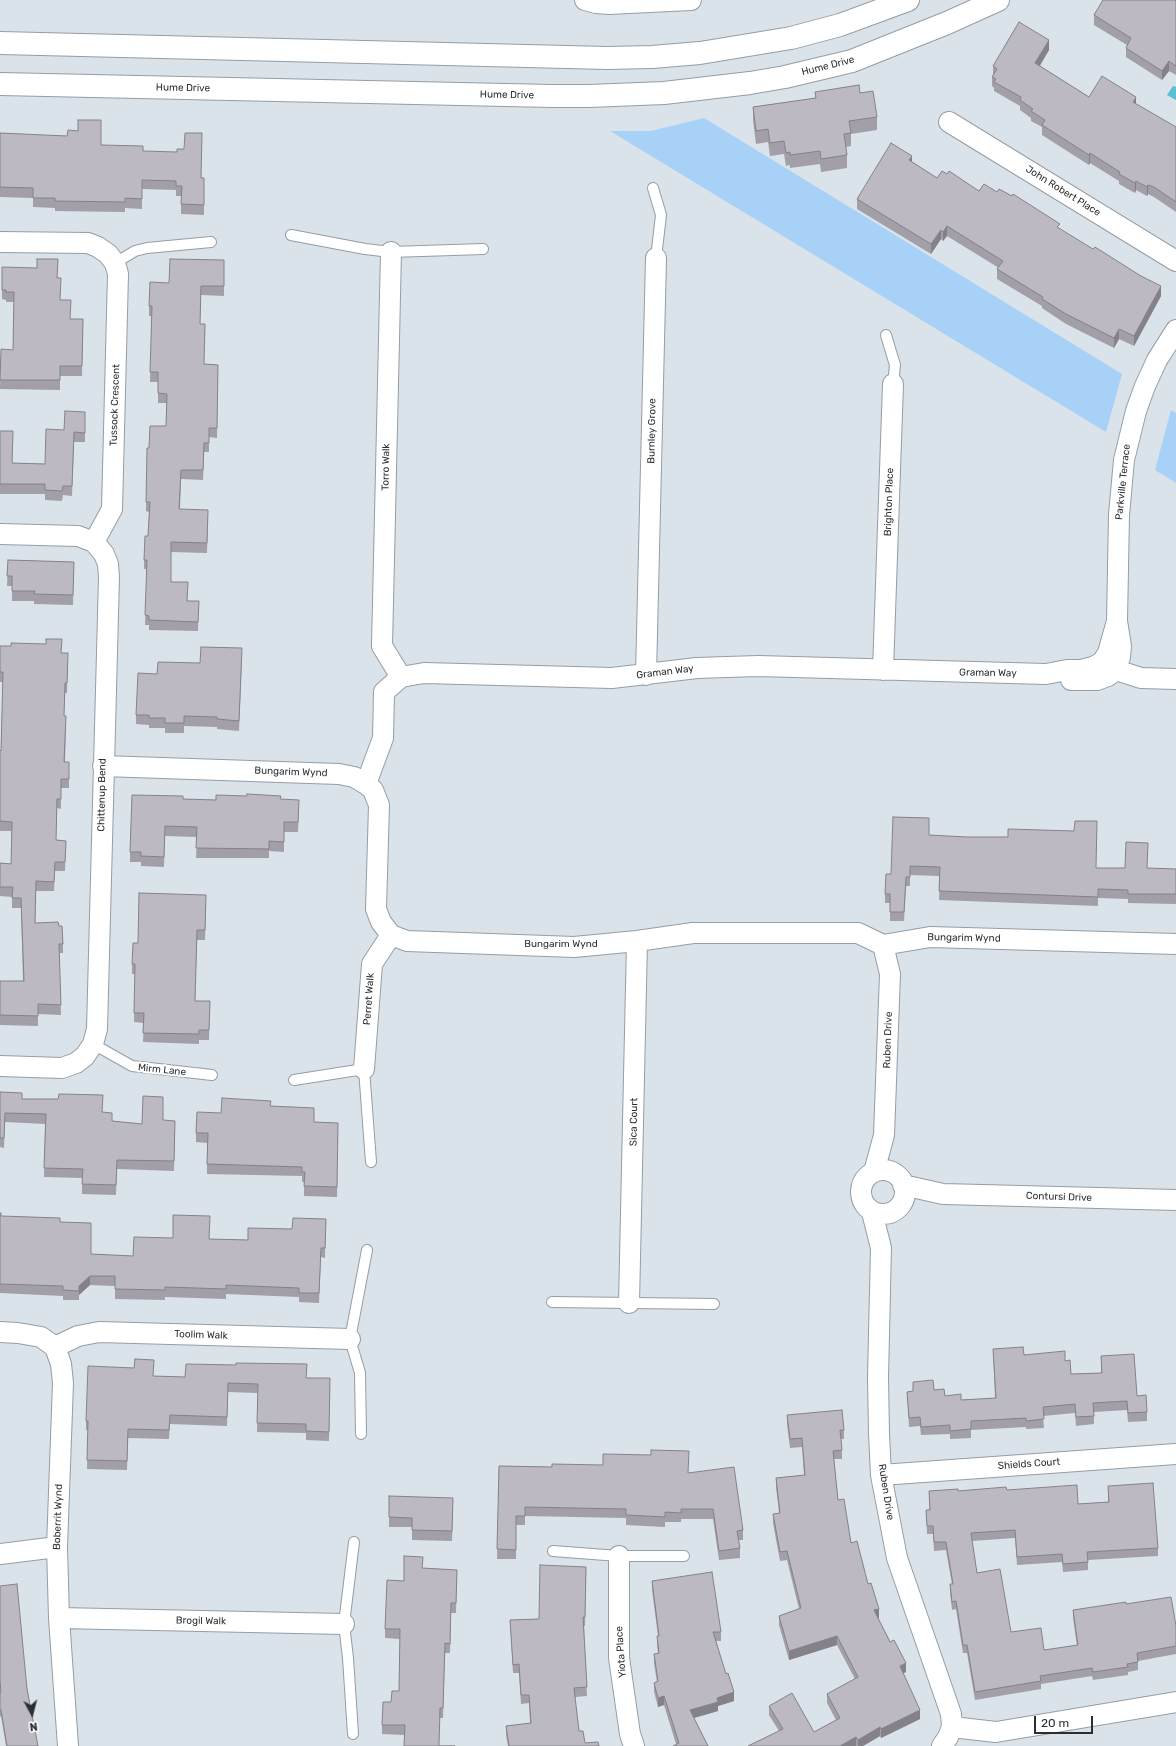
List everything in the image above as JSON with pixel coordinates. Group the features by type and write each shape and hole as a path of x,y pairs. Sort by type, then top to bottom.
{"street":[{"path":"585,0 609,4 691,0"},
{"path":"0,43 607,58 652,57 707,52 791,38 840,25 908,0"},
{"name":"Hume Drive","path":"0,84 552,96 664,93 757,82 852,60 947,23 998,0"},
{"name":"John Robert Place","path":"949,122 1176,261"},
{"path":"0,242 88,243 98,247 108,254 115,263"},
{"name":"Torro Walk","path":"391,252 382,646 400,677"},
{"name":"Burnley Grove","path":"646,675 656,258"},
{"name":"Tussock Crescent","path":"94,542 112,509 118,285 118,274 115,263"},
{"name":"Parkville Terrace","path":"1109,666 1108,654 1117,621 1119,514 1124,460 1129,435 1145,386 1157,360 1176,330"},
{"name":"Brighton Place","path":"883,670 893,384"},
{"path":"0,534 78,536 94,542"},
{"name":"Chittenup Bend","path":"94,542 104,554 108,564 109,577 97,1029 94,1044"},
{"name":"Graman Way","path":"400,677 424,673 612,678 727,666 1046,674 1067,670 1081,670 1093,667 1109,666"},
{"path":"1109,666 1141,678 1176,679"},
{"path":"391,935 381,922 376,909 379,805 373,790 366,784 382,738 384,692 400,677"},
{"name":"Bungarim Wynd","path":"103,766 339,774 354,777 366,784"},
{"name":"Bungarim Wynd","path":"391,935 407,941 566,946 637,941 693,933 858,933 883,945 930,937 1176,944"},
{"name":"Perret Walk","path":"364,1069 372,964 391,935"},
{"name":"Sica Court","path":"629,1303 637,941"},
{"name":"Ruben Drive","path":"883,945 890,974 884,1135 892,1197 880,1248 878,1376 881,1475 897,1558 945,1693 951,1714 952,1727"},
{"path":"0,1066 62,1068 76,1063 85,1056 94,1044"},
{"name":"Ruben Drive","path":"874,1172 884,1135"},
{"name":"Contursi Drive","path":"874,1172 880,1171 892,1197 943,1194 1176,1200"},
{"path":"874,1172 867,1178 861,1190 863,1202 892,1197"},
{"path":"0,1332 41,1337 55,1347"},
{"name":"Toolim Walk","path":"55,1347 78,1336 99,1332 350,1339"},
{"name":"Boberrit Wynd","path":"55,1347 61,1364 63,1383 57,1547 59,1618 68,1746"},
{"name":"Shields Court","path":"881,1475 1176,1454"},
{"path":"0,1554 57,1547"},
{"name":"Yiota Place","path":"619,1556 619,1658 630,1734 634,1746"},
{"name":"Brogil Walk","path":"59,1618 344,1624"},
{"path":"942,1746 952,1727 996,1732 1176,1702"}],"lane":[{"name":"Burnley Grove","path":"652,188 661,215 656,258"},
{"path":"291,235 365,249 391,252 482,249"},
{"path":"115,263 135,251 147,248 211,242"},
{"name":"Brighton Place","path":"886,335 895,366 893,384"},
{"name":"Mirm Lane","path":"94,1044 132,1066 212,1075"},
{"path":"294,1080 364,1069"},
{"name":"Perret Walk","path":"364,1069 371,1162"},
{"path":"361,1434 360,1373 350,1339 367,1250"},
{"path":"552,1302 714,1304"},
{"path":"353,1734 348,1658 344,1624 354,1542"},
{"path":"553,1551 619,1556 684,1556"}],"shaded area":[{"path":"1173,86 1176,87 1176,100 1167,95"},
{"path":"704,118 1122,374 1106,432 610,131 651,131"},
{"path":"1171,410 1176,413 1176,483 1155,470"}],"building":[{"path":"1103,0 1176,0 1176,66 1169,61 1162,71 1126,48 1131,38 1094,15"},
{"path":"1019,22 1049,40 1035,63 1089,97 1102,76 1136,97 1133,102 1176,127 1176,202 1154,187 1148,185 1147,187 1136,181 1135,183 1119,174 1120,172 1090,153 1089,155 1042,125 1045,120 1031,111 1033,109 1020,100 1021,97 994,82 996,79 992,77 997,69 993,66"},
{"path":"859,85 860,93 873,91 877,117 849,121 851,133 844,134 847,155 821,159 820,151 790,155 790,152 786,153 784,141 770,143 768,129 756,131 753,107 816,98 815,92"},
{"path":"78,120 101,120 101,145 143,146 143,151 177,152 177,149 184,149 185,133 202,133 201,178 204,178 204,205 181,204 182,186 176,186 176,181 142,180 142,199 125,198 125,202 55,201 55,198 33,198 33,188 0,187 0,133 67,136 68,130 78,131"},
{"path":"891,143 912,156 909,160 937,178 942,171 947,174 949,171 979,191 984,184 997,192 999,189 1012,196 1013,194 1060,224 1057,227 1093,249 1095,247 1141,276 1161,286 1134,336 1119,329 1114,338 1066,314 1042,299 1043,297 997,269 1003,261 947,226 943,232 941,230 931,244 857,199"},
{"path":"37,259 58,259 57,278 61,278 60,300 71,300 70,319 83,319 82,366 60,366 60,380 0,380 1,349 13,350 14,292 6,292 6,290 2,290 2,267 37,268"},
{"path":"170,259 224,260 224,286 201,286 200,324 205,324 204,364 218,365 217,428 209,428 209,443 204,443 203,470 181,470 179,509 208,510 207,543 171,542 171,582 188,582 187,601 199,601 198,622 149,620 149,616 145,615 147,560 144,560 145,536 148,536 150,502 146,502 147,448 149,448 150,426 166,426 167,394 158,393 158,372 150,372 152,306 149,306 150,282 169,283"},
{"path":"65,411 85,412 85,433 74,432 72,486 63,486 62,491 45,490 45,484 0,484 0,431 13,431 12,463 45,464 46,429 64,430"},
{"path":"8,560 74,562 73,595 34,594 35,591 12,591 12,576 7,576"},
{"path":"46,639 62,639 61,653 68,653 67,683 65,683 64,716 66,716 64,762 69,762 69,779 61,779 61,799 57,799 56,840 66,841 65,862 55,862 54,882 36,881 35,923 58,922 59,926 62,926 63,944 59,944 61,1005 38,1004 38,1016 0,1015 0,981 24,981 21,898 12,898 13,887 0,887 0,863 11,864 12,822 0,821 0,750 1,751 3,672 0,672 0,646 11,646 11,643 46,644"},
{"path":"201,647 242,648 239,721 217,719 217,717 184,716 184,723 165,723 165,718 149,718 149,715 136,715 138,673 157,674 158,662 200,663"},
{"path":"247,794 281,796 280,799 299,800 298,822 284,822 284,842 269,841 269,849 196,848 197,827 165,826 164,857 141,856 141,852 130,852 132,795 183,796 183,799 216,800 216,795 247,796"},
{"path":"893,817 929,818 929,835 967,837 1008,837 1008,829 1074,831 1075,821 1097,821 1096,868 1125,868 1126,842 1148,843 1147,868 1176,869 1176,894 1128,894 1128,890 1098,889 1098,897 939,891 940,867 910,866 910,877 906,877 904,912 890,912 890,894 885,894 886,874 891,874"},
{"path":"139,893 206,895 205,930 197,930 195,1001 210,1001 209,1030 199,1030 199,1034 143,1033 144,1013 134,1013 135,964 132,964 133,943 138,943"},
{"path":"0,1092 22,1093 22,1099 58,1099 59,1094 103,1095 102,1112 112,1113 112,1121 142,1124 143,1096 163,1097 163,1120 175,1121 174,1161 117,1160 116,1185 82,1184 83,1169 44,1168 46,1114 5,1113 4,1138 0,1138"},
{"path":"222,1098 271,1101 270,1106 314,1108 314,1122 338,1123 337,1187 304,1186 305,1172 302,1172 302,1167 207,1164 208,1133 196,1133 197,1112 221,1113"},
{"path":"0,1213 1,1216 60,1218 60,1222 91,1223 91,1254 133,1256 134,1237 173,1238 173,1215 210,1216 209,1239 248,1240 248,1228 292,1229 293,1218 326,1219 325,1248 321,1248 319,1293 299,1293 299,1288 226,1285 226,1289 165,1287 165,1290 115,1289 115,1276 90,1276 79,1286 79,1291 63,1290 63,1286 0,1284"},
{"path":"1023,1347 1024,1355 1065,1351 1065,1361 1070,1360 1071,1374 1102,1373 1101,1356 1134,1354 1137,1396 1146,1395 1147,1412 1128,1413 1127,1401 1093,1403 1094,1416 1076,1417 1075,1404 1043,1407 1044,1419 1026,1421 1026,1418 971,1421 971,1429 950,1431 950,1425 921,1427 920,1417 909,1418 907,1392 913,1391 913,1382 933,1380 934,1390 944,1389 945,1396 961,1394 961,1400 996,1398 993,1349"},
{"path":"135,1359 154,1360 153,1376 185,1377 186,1364 307,1364 306,1378 330,1378 329,1432 306,1431 306,1424 257,1423 258,1384 228,1383 227,1417 170,1415 169,1430 128,1429 127,1461 87,1460 88,1421 86,1421 88,1366 134,1368"},
{"path":"842,1410 844,1430 840,1430 842,1450 833,1451 838,1500 844,1499 851,1543 857,1541 868,1584 871,1583 879,1609 874,1610 890,1642 894,1640 906,1663 900,1666 920,1710 881,1729 880,1727 858,1740 856,1737 840,1746 748,1746 783,1729 769,1706 792,1693 814,1732 840,1718 827,1694 858,1677 837,1636 789,1651 779,1616 801,1608 787,1551 780,1552 773,1514 780,1513 776,1478 805,1475 802,1438 790,1439 787,1415"},
{"path":"651,1450 689,1451 688,1473 734,1467 743,1530 737,1531 740,1548 719,1551 713,1509 681,1509 681,1513 665,1512 665,1517 626,1515 626,1509 525,1507 525,1516 516,1516 516,1550 497,1549 499,1466 552,1467 552,1464 603,1465 603,1454 651,1455"},
{"path":"1153,1483 1158,1548 1087,1552 1088,1562 1063,1564 1062,1554 1017,1557 1015,1530 971,1533 977,1573 1000,1569 1011,1632 1041,1628 1044,1650 1078,1645 1073,1610 1171,1597 1176,1626 1176,1646 1137,1653 1138,1662 1127,1664 1128,1667 1093,1672 1092,1668 1040,1676 1041,1681 975,1692 967,1645 963,1645 956,1601 952,1602 950,1584 953,1584 946,1542 934,1542 933,1526 927,1526 926,1510 930,1510 929,1491 958,1489 958,1491 1006,1487 1007,1490 1077,1485 1078,1504 1109,1502 1108,1486"},
{"path":"389,1496 453,1498 452,1531 412,1530 412,1518 389,1517"},
{"path":"404,1556 423,1557 422,1568 457,1570 456,1603 451,1603 450,1644 445,1643 443,1708 440,1708 439,1746 404,1746 405,1725 382,1725 383,1702 391,1702 392,1691 399,1691 400,1629 385,1629 387,1580 404,1581"},
{"path":"540,1565 586,1567 585,1617 583,1617 587,1687 574,1688 579,1731 583,1731 585,1743 598,1742 599,1746 509,1746 506,1726 531,1723 529,1695 521,1695 519,1664 513,1665 510,1620 539,1619"},
{"path":"712,1572 721,1632 713,1632 726,1674 728,1673 734,1692 717,1698 718,1702 690,1710 708,1746 673,1746 679,1743 664,1696 658,1698 654,1683 658,1681 654,1654 659,1653 657,1636 659,1636 652,1581"},
{"path":"17,1584 27,1689 38,1746 7,1746 0,1710 0,1586"}]}
